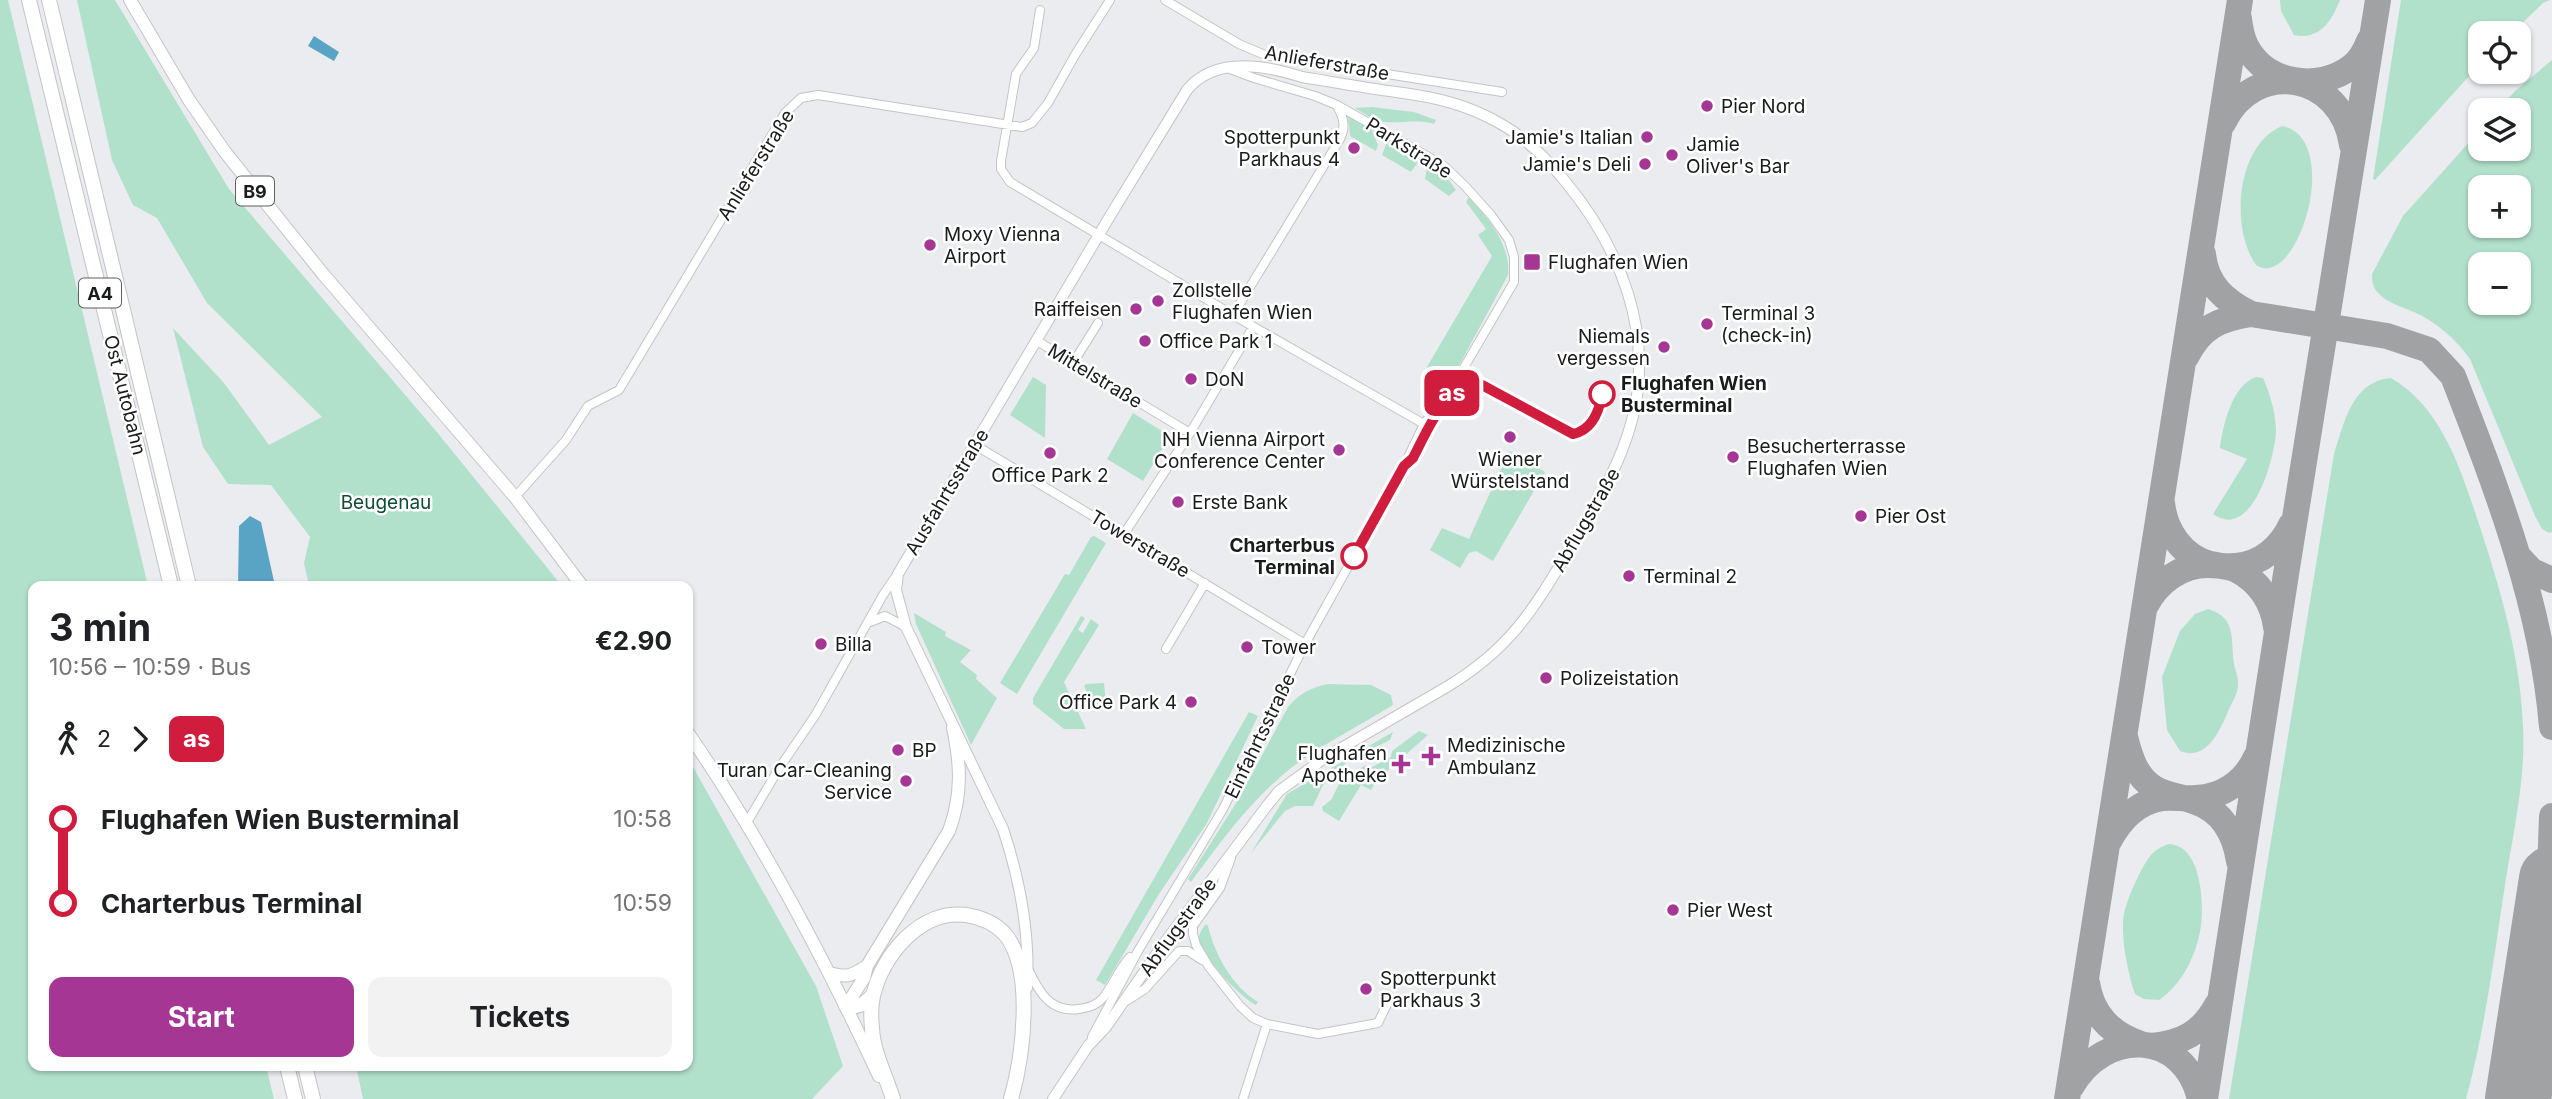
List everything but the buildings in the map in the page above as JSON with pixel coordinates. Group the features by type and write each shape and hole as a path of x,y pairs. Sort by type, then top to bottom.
{"highway":[{"name":"Ost Autobahn","path":"29,0 170,581"},
{"name":"Ost Autobahn","path":"49,0 188,581"},
{"path":"891,1099 872,1029 873,995 885,966 899,945 928,922 944,916 975,916 990,922 1003,932 1014,948 1022,987 1024,1023 1011,1099"},
{"path":"846,1006 854,1007 865,1003 873,995"},
{"path":"288,1071 295,1099"},
{"path":"306,1071 313,1099"}],"main road":[{"name":"B9","path":"130,0 189,100 259,196 515,497 578,581"},
{"path":"846,1006 948,831 957,810 960,785 953,728"},
{"path":"693,741 746,824 829,973 891,1099"},
{"path":"829,973 845,977 854,975 867,966"}],"street":[{"name":"Anlieferstraße","path":"515,497 566,440 588,406 619,390 785,113 801,98 818,95 1007,125 1022,127 1032,124 1048,103 1110,0"},
{"name":"Anlieferstraße","path":"1165,0 1239,44 1265,55 1502,92"},
{"path":"1040,10 1034,47 1016,74 1007,125 1001,169 1010,183 1233,316 1424,424"},
{"name":"Abflugstraße","path":"1088,1046 1106,1027 1162,946 1279,791 1326,757 1445,688 1498,651 1540,600 1619,461 1633,417 1638,380 1635,322 1627,286 1606,239 1588,209 1540,153 1501,124 1469,108 1433,96 1254,67 1228,68"},
{"name":"Parkstraße","path":"1228,68 1337,105 1443,165 1491,215 1509,240 1514,257 1514,282 1462,370"},
{"name":"Ausfahrtsstraße","path":"1024,1023 1028,969 1014,860 1003,829 906,627 896,590 898,573 1187,90 1204,74 1215,69 1228,68"},
{"path":"1233,316 1344,131 1344,121 1337,105"},
{"path":"1073,363 1098,323"},
{"path":"1124,534 1190,433 1253,327"},
{"name":"Mittelstraße","path":"1037,341 1190,433"},
{"name":"Einfahrtsstraße","path":"1053,1099 1088,1046 1138,951 1223,809 1305,644 1404,466 1424,424 1462,370"},
{"name":"Towerstraße","path":"975,445 1305,644"},
{"path":"746,824 778,770 816,715 898,573"},
{"path":"1166,649 1205,583"},
{"path":"867,624 885,616 906,627"},
{"path":"1231,857 1220,888 1193,926 1196,945 1209,967 1253,1018 1267,1024 1318,1034 1346,1030 1378,1023 1390,998"},
{"path":"1028,969 1038,991 1052,1005 1078,1009 1090,1007 1101,1000 1128,959 1138,951"},
{"path":"1123,1003 1145,989 1179,951 1195,955 1209,967"},
{"path":"1243,1099 1267,1024"}],"green space":[{"path":"0,0 8,0 147,581 28,581 28,1071 267,1071 274,1099 0,1099"},
{"name":"Beugenau","path":"77,0 115,0 229,189 436,431 558,581 308,581 304,563 310,537 271,485 228,484 203,447 173,328 224,383 269,445 322,417 207,303 157,218 133,205 112,160"},
{"path":"2280,0 2340,0 2333,16 2323,28 2303,36 2294,35 2281,11"},
{"path":"2401,0 2550,0 2543,3 2524,21 2468,21 2468,77 2375,180 2373,179"},
{"path":"2552,60 2552,532 2549,533 2542,529 2535,516 2470,359 2438,326 2383,297 2375,289 2372,280 2372,274 2403,216 2468,143 2468,161 2531,161 2531,98 2509,98 2524,84 2531,84 2531,78"},
{"path":"1372,107 1414,112 1436,120 1434,124 1383,122 1355,108"},
{"path":"1348,116 1371,129 1378,145 1376,151 1350,136"},
{"path":"2282,126 2300,137 2310,157 2312,182 2308,210 2299,236 2286,256 2272,267 2256,265 2243,230 2242,189 2255,151 2267,136"},
{"path":"1388,139 1412,152 1418,162 1411,172 1382,155"},
{"path":"1428,162 1446,176 1456,190 1449,196 1425,179"},
{"path":"1469,197 1502,242 1508,275 1456,371 1432,404 1427,403 1426,395 1436,377 1424,372 1492,256 1478,235 1486,229 1466,202"},
{"path":"1033,377 1046,385 1045,438 1010,415"},
{"path":"2256,377 2263,378 2268,390 2276,424 2275,443 2259,493 2239,517 2227,520 2213,514 2247,459 2220,448 2224,428 2235,397 2248,381"},
{"path":"2391,378 2422,403 2434,419 2461,472 2499,590 2513,643 2521,698 2521,786 2473,1073 2466,1099 2229,1099 2334,454 2346,417 2358,395 2378,381"},
{"path":"1133,413 1170,436 1143,481 1107,459"},
{"path":"1509,451 1545,472 1493,561 1476,551 1469,553 1460,568 1430,550 1442,528 1469,539"},
{"path":"1094,536 1106,543 1017,694 1000,683 1065,574 1069,575"},
{"path":"2208,609 2218,613 2229,626 2238,687 2218,733 2206,747 2190,753 2180,751 2167,730 2162,677 2180,631 2195,614"},
{"path":"914,613 946,632 945,636 971,650 960,662 977,675 976,679 997,698 971,745 916,624"},
{"path":"1081,616 1085,618 1078,630 1083,633 1091,619 1099,625 1064,682 1086,729 1064,729 1033,704 1033,698"},
{"path":"1104,683 1106,704 1093,705 1084,686"},
{"path":"1329,684 1371,685 1391,695 1393,705 1316,751 1276,780 1237,822 1191,882 1188,879 1238,800 1288,707 1306,692"},
{"path":"1249,712 1258,716 1207,823 1159,894 1105,985 1096,980"},
{"path":"1419,731 1428,735 1376,781 1371,790 1361,785 1339,821 1323,811 1322,807 1331,800 1341,780 1366,765 1372,767 1391,757 1392,751"},
{"path":"1393,732 1390,740 1348,761 1323,785 1313,806 1295,806 1285,811 1251,853 1287,794"},
{"path":"693,767 816,986 843,1066 812,1099 363,1099 357,1071 693,1071"},
{"path":"2169,844 2180,847 2194,864 2201,889 2201,926 2192,958 2175,986 2159,1000 2144,999 2135,994 2130,976 2124,943 2124,914 2147,860 2155,851"},
{"path":"1206,924 1226,969 1240,987 1258,1002 1256,1005 1233,987 1204,951 1199,938"}],"water":[{"path":"314,36 339,52 334,61 308,46"},
{"path":"250,516 261,522 274,581 238,581 239,526"}],"taxiway":[{"path":"2067,1099 2240,0"},
{"path":"2205,1099 2378,0"},
{"path":"2239,19 2241,33 2255,59 2266,69 2294,80 2323,80 2338,75 2357,62 2369,41"},
{"path":"2223,123 2237,102 2255,88 2275,82 2296,82 2315,89 2332,102 2345,121 2352,145"},
{"path":"2203,254 2208,275 2218,291 2251,314"},
{"path":"2186,357 2198,338 2212,326 2251,314 2387,336 2429,350 2453,376 2501,505 2528,592 2547,682 2552,727"},
{"path":"2162,503 2171,532 2183,549 2200,560 2234,569 2252,580 2268,601 2276,627"},
{"path":"2146,605 2164,582 2189,568 2245,565 2262,558 2276,547 2291,525"},
{"path":"2518,556 2532,571 2552,580"},
{"path":"2125,737 2135,766 2148,783 2164,793 2205,806 2220,818 2234,842 2239,861"},
{"path":"2109,841 2125,819 2145,803 2163,798 2215,795 2239,781 2256,757"},
{"path":"2549,900 2552,816"},
{"path":"2087,983 2093,1005 2105,1022 2121,1035 2141,1044"},
{"path":"2505,1099 2534,994"},
{"path":"2151,1046 2190,1035 2205,1023 2217,1005"},
{"path":"2071,1087 2086,1067 2103,1054 2123,1046 2142,1045 2161,1049 2178,1060 2191,1076 2200,1099"}],"runway":[{"path":"2518,1099 2552,879"}],"bus line":[{"name":"as","path":"1354,556 1404,466 1413,458 1453,391 1469,383 1482,385 1573,434 1589,426 1597,415 1602,394"}],"place":[{"name":"Pier Nord","path":"1707,106"},
{"name":"Jamie's Italian","path":"1647,137"},
{"name":"Spotterpunkt Parkhaus 4","path":"1354,148"},
{"name":"Jamie Oliver's Bar","path":"1672,155"},
{"name":"Jamie's Deli","path":"1645,164"},
{"name":"Moxy Vienna Airport","path":"930,245"},
{"name":"Flughafen Wien","path":"1532,262"},
{"name":"Zollstelle Flughafen Wien","path":"1158,301"},
{"name":"Raiffeisen","path":"1136,309"},
{"name":"Terminal 3 (check-in)","path":"1707,324"},
{"name":"Office Park 1","path":"1145,341"},
{"name":"Niemals vergessen","path":"1664,347"},
{"name":"DoN","path":"1191,379"},
{"name":"Flughafen Wien Busterminal","path":"1602,394"},
{"name":"Wiener Würstelstand","path":"1510,437"},
{"name":"NH Vienna Airport Conference Center","path":"1339,450"},
{"name":"Office Park 2","path":"1050,453"},
{"name":"Besucherterrasse Flughafen Wien","path":"1733,457"},
{"name":"Erste Bank","path":"1178,502"},
{"name":"Pier Ost","path":"1861,516"},
{"name":"Charterbus Terminal","path":"1354,556"},
{"name":"Terminal 2","path":"1629,576"},
{"name":"Billa","path":"821,644"},
{"name":"Tower","path":"1247,647"},
{"name":"Polizeistation","path":"1546,678"},
{"name":"Office Park 4","path":"1191,702"},
{"name":"BP","path":"898,750"},
{"name":"Medizinische Ambulanz","path":"1431,756"},
{"name":"Flughafen Apotheke","path":"1401,764"},
{"name":"Turan Car-Cleaning Service","path":"906,781"},
{"name":"Pier West","path":"1673,910"},
{"name":"Spotterpunkt Parkhaus 3","path":"1366,989"}]}
